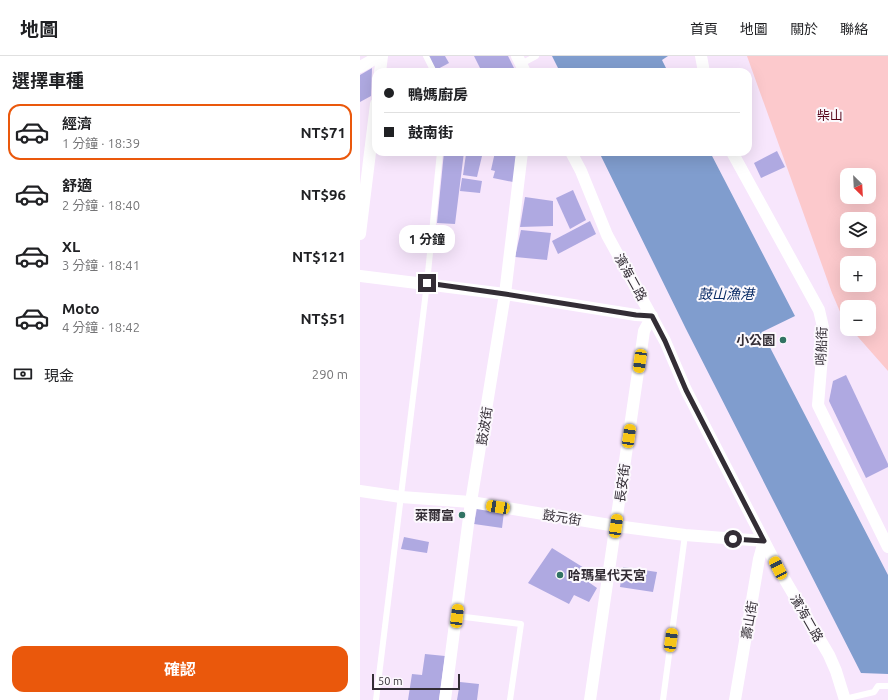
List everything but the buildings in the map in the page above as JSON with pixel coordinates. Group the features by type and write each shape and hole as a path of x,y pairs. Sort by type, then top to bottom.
{"street":[{"path":"360,67 381,56"},
{"path":"380,68 381,56"},
{"path":"701,56 703,68"},
{"path":"360,234 372,136"},
{"name":"鼓波街","path":"445,700 471,502 505,294 522,156"},
{"name":"濱海二路","path":"573,156 581,171 607,235 665,341 686,390 778,568 829,655 845,699"},
{"name":"哨船街","path":"734,156 819,310 823,327 823,344 818,405 888,546"},
{"path":"360,276 427,283 636,315 652,316"},
{"name":"長安街","path":"590,700 644,331 652,316"},
{"name":"鼓元街","path":"360,491 471,502 616,526 685,535 764,541"},
{"name":"壽山街","path":"735,700 758,567 764,541"}],"lane":[{"path":"426,56 432,68"},
{"path":"521,64 536,56"},
{"path":"376,700 427,283 440,156"},
{"path":"663,700 685,535"},
{"path":"457,616 521,624 510,700"},
{"path":"845,699 874,692 878,686 888,686"}],"green space":[{"name":"柴山","path":"747,56 888,56 888,371 857,336 876,336 876,300 840,300 840,312"}],"water":[{"path":"552,56 668,56 662,60 666,68 558,68"},
{"name":"鼓山漁港","path":"601,156 712,156 795,316 762,332 888,575 888,674 861,673 686,329"}],"place":[{"name":"小公園","path":"783,340"},
{"name":"萊爾富","path":"462,515"},
{"name":"哈瑪星代天宮","path":"560,575"}],"route":[{"path":"427,283 636,315 652,316 665,341 686,390 764,541 733,539"}]}
